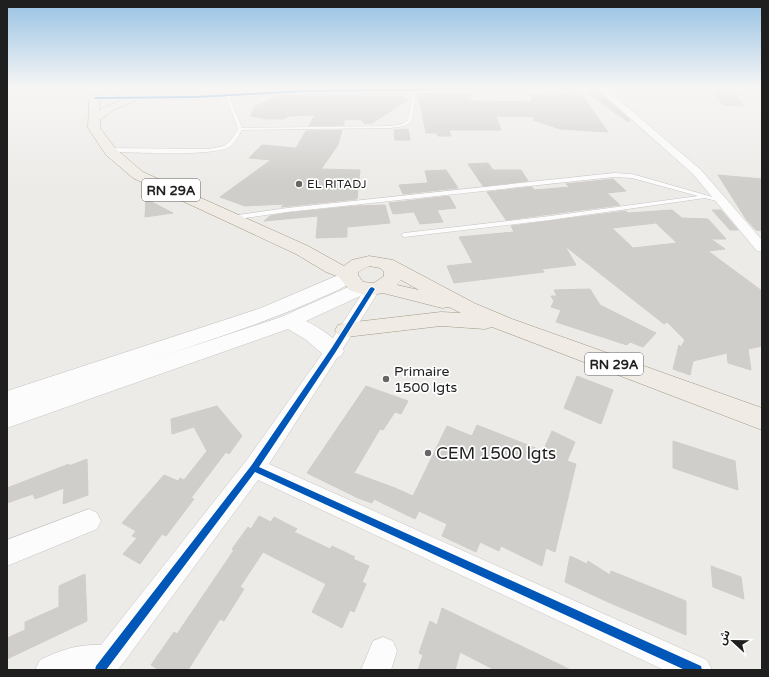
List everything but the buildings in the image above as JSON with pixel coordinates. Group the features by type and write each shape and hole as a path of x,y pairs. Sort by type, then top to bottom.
{"main road":[{"name":"RN 29A","path":"95,120 94,128 109,150 138,175 302,250 362,283 467,308"},
{"name":"RN 29A","path":"302,250 370,261"},
{"path":"370,261 377,261 390,266 394,276 388,284 362,283 355,265 370,261"},
{"name":"RN 29A","path":"390,266 467,308 504,324 762,419"},
{"path":"346,330 441,319 504,324"}],"street":[{"path":"636,120 697,172 762,248"},
{"path":"7,418 288,322 362,283"},
{"path":"50,670 66,662 80,659 103,665 254,468 346,330 362,283"},
{"path":"7,400 268,313 326,288 362,283"},
{"path":"288,322 303,327 318,336 333,351"},
{"path":"254,468 696,670"},
{"path":"7,554 89,521"}],"lane":[{"path":"236,120 240,129"},
{"path":"240,129 345,129 397,126 410,120"},
{"path":"109,150 208,151 226,147 233,141 240,129"},
{"path":"231,218 287,210 614,175 632,176 720,200"},
{"path":"404,235 550,218 707,196"}],"cycle path":[{"path":"100,670 254,468 333,351 372,289"},
{"path":"254,468 697,670"}],"place":[{"name":"EL RITADJ","path":"299,184"},
{"name":"Primaire 1500 lgts","path":"386,379"},
{"name":"CEM 1500 lgts","path":"428,453"}]}
